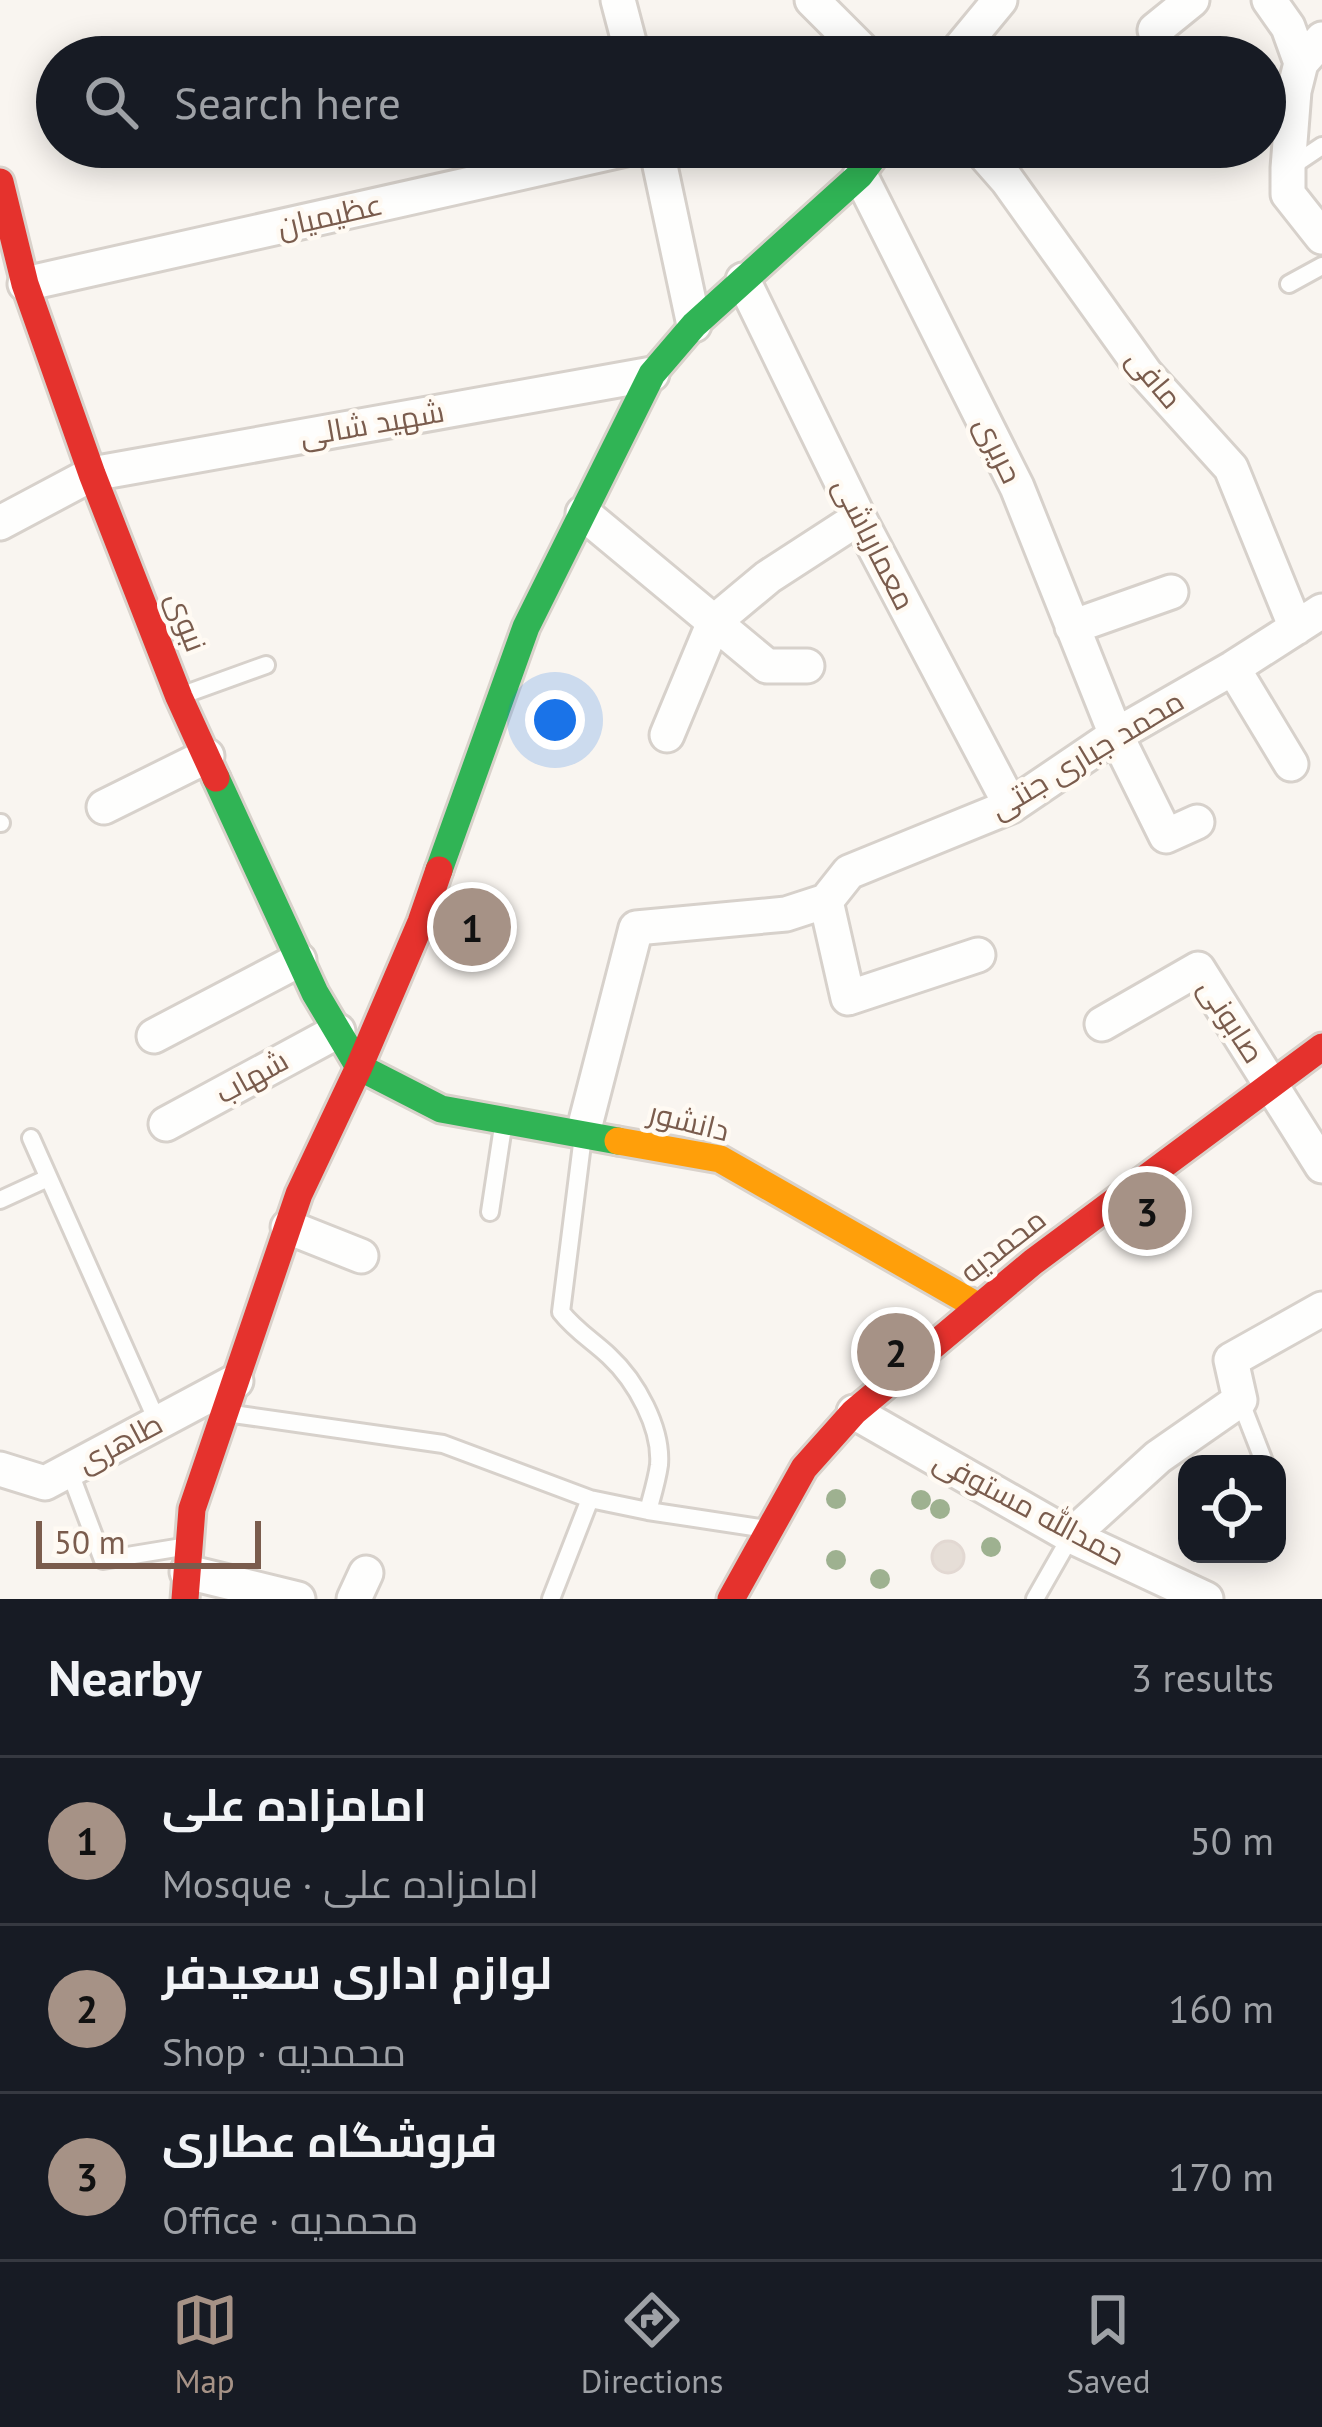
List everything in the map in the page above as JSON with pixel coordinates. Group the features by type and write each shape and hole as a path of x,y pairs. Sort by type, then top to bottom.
{"street":[{"path":"812,0 847,36"},
{"path":"970,36 1000,0"},
{"path":"1155,30 1192,0"},
{"path":"1269,0 1311,51 1294,91 1288,194 1322,237"},
{"path":"619,1 628,36"},
{"name":"عظیمیان","path":"25,284 541,168"},
{"path":"660,168 694,325"},
{"path":"298,1599 187,1572 192,1509 299,1194 434,888 526,627 652,374 694,325 865,168"},
{"name":"مافی","path":"996,168 1147,374 1231,467 1309,620"},
{"name":"حریری","path":"860,175 1017,487 1116,735 1166,836 1197,821"},
{"name":"نبوی","path":"0,182 25,284 92,474 179,697 299,960 359,1066"},
{"name":"معمارباشی","path":"743,280 860,518 1011,806"},
{"name":"شهید شالی","path":"0,523 92,474 652,374"},
{"path":"583,513 767,666 807,666"},
{"path":"667,735 714,622 768,577 860,518"},
{"path":"1072,627 1171,592"},
{"name":"محمد جباری جنتی","path":"584,1133 636,928 785,914 826,901 849,872 1011,806 1116,735 1309,620"},
{"path":"1233,668 1291,764"},
{"path":"104,807 206,757"},
{"path":"826,901 848,998 978,955"},
{"path":"154,1036 299,960"},
{"name":"صابونی","path":"1102,1024 1198,969 1322,1166"},
{"name":"شهاب","path":"166,1124 338,1031"},
{"name":"محمدیه","path":"731,1599 804,1468 854,1412 1034,1262 1322,1047"},
{"name":"دانشور","path":"359,1066 441,1108 720,1159 979,1307"},
{"path":"288,1227 361,1256"},
{"path":"1071,1535 1157,1457 1240,1400 1231,1360 1322,1309"},
{"name":"طاهری","path":"0,1469 45,1483 158,1423 230,1397"},
{"name":"حمدالله مستوفی","path":"854,1412 1071,1535 1206,1599"}],"lane":[{"path":"1288,168 1322,146"},
{"path":"1289,284 1322,266"},
{"path":"179,697 266,665"},
{"path":"490,1211 504,1119"},
{"path":"584,1133 561,1312 612,1359 641,1397 659,1462 648,1511"},
{"path":"31,1138 158,1423"},
{"path":"0,1199 48,1178"},
{"path":"230,1397 443,1444 590,1499 770,1529"},
{"path":"1240,1400 1261,1455"},
{"path":"69,1470 103,1560 187,1572"},
{"path":"551,1599 590,1499"},
{"path":"1035,1599 1071,1535"}],"building":[{"path":"948,1541 959,1546 964,1557 959,1568 948,1573 937,1568 932,1557 937,1546"}],"traffic: fast":[{"path":"439,870 526,627 652,374 694,325 865,168"},
{"path":"216,778 315,993 359,1067 441,1109 618,1141"}],"traffic: slow":[{"path":"618,1141 720,1159 979,1307"}],"traffic: jam":[{"path":"0,182 25,284 92,474 179,697 216,778"},
{"path":"185,1599 192,1509 299,1194 359,1067 439,870"},
{"path":"731,1599 804,1468 854,1412 1033,1262 1322,1047"}],"place":[{"name":"امامزاده علی","path":"472,927"},
{"name":"فروشگاه عطاری","path":"1147,1211"},
{"name":"لوازم ادارى سعيدفر","path":"896,1352"}]}
